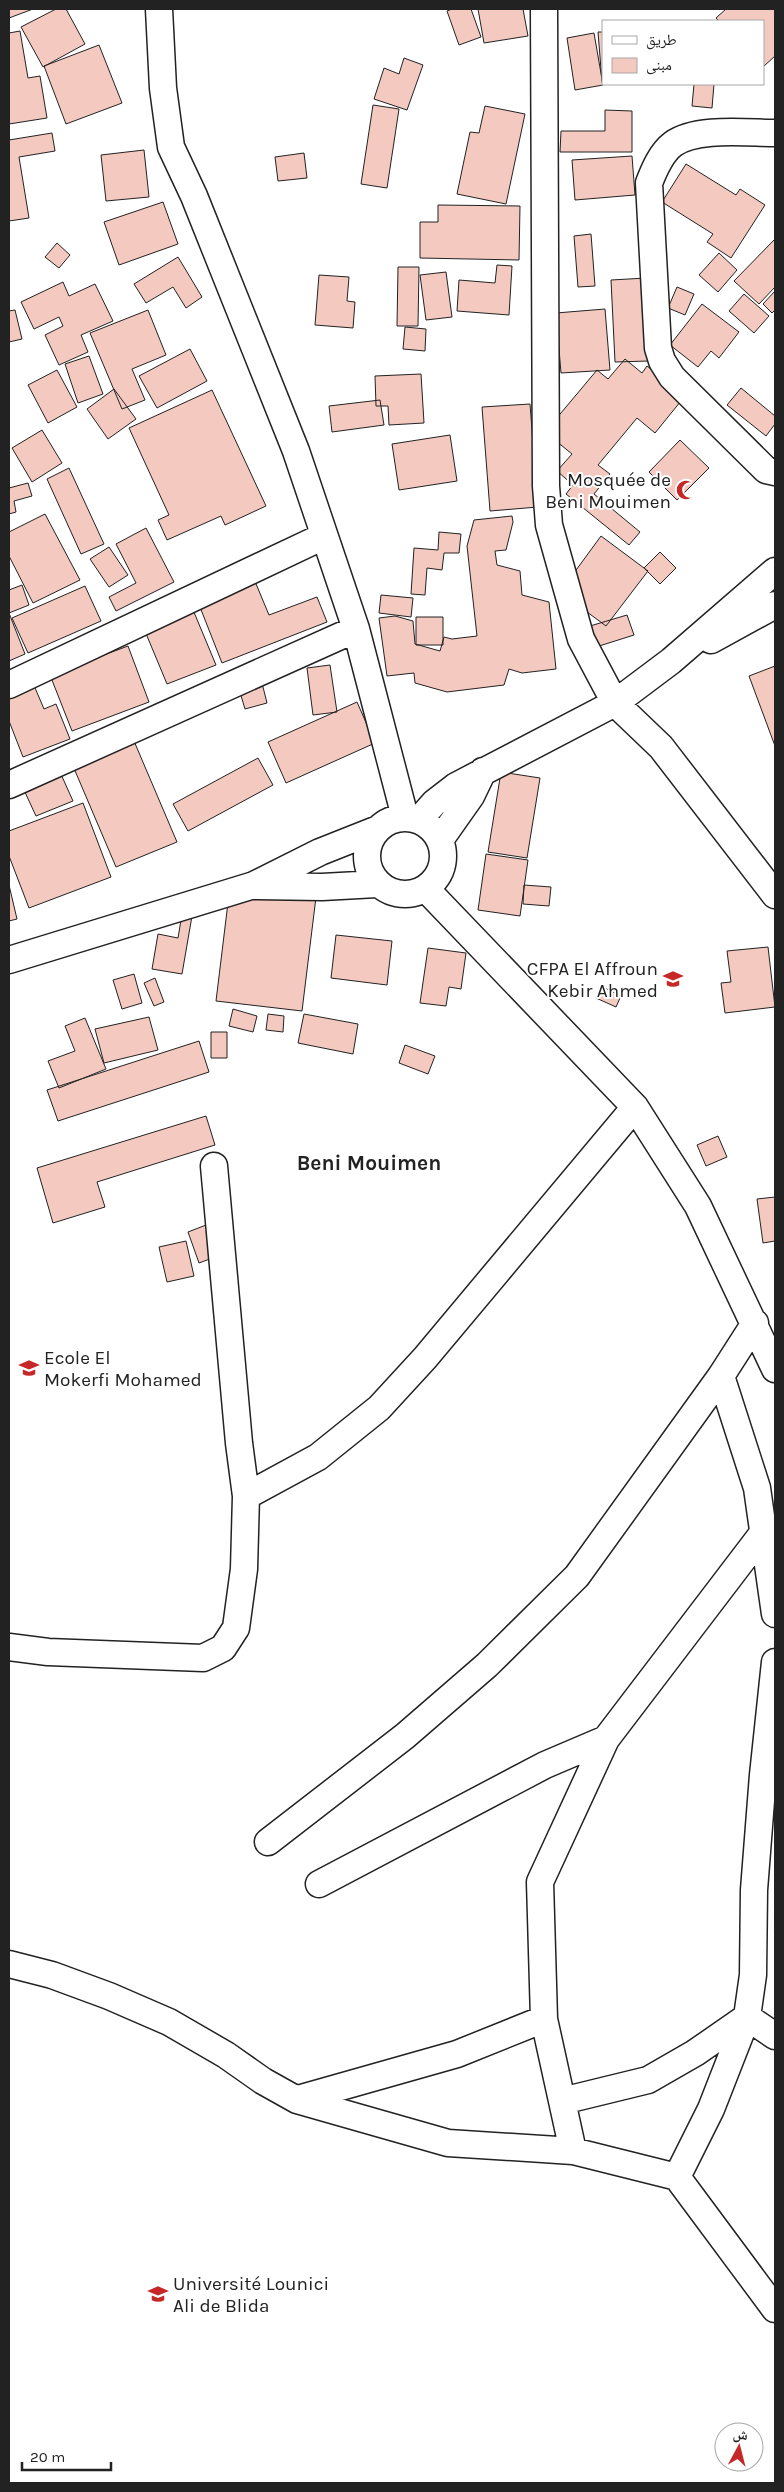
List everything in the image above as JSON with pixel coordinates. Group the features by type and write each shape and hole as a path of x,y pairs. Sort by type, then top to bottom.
{"street":[{"path":"159,9 163,88 171,147 194,196 296,451 356,629 412,819"},
{"path":"544,9 546,486 549,525 581,639 615,703 661,747 775,894"},
{"path":"775,132 695,135 673,144 655,167 649,183 658,348 662,361 672,378 766,470 775,472"},
{"path":"9,685 324,536"},
{"path":"412,819 484,770 615,703 670,661 775,571"},
{"path":"670,661 775,605"},
{"path":"746,621 775,624"},
{"path":"9,785 356,629"},
{"path":"440,840 471,796 484,770"},
{"path":"9,960 254,886 320,852 378,829 390,821 412,819 432,828 440,840 444,854 442,867 436,880 426,889 410,895 392,893 377,884 369,871 366,856 369,841 378,829"},
{"path":"254,886 322,887 377,884"},
{"path":"426,889 636,1107 698,1206 775,1368"},
{"path":"246,1496 318,1457 379,1408 425,1358 636,1107"},
{"path":"9,1647 48,1652 203,1658 223,1648 236,1628 244,1569 246,1496 239,1443 214,1166"},
{"path":"268,1842 405,1736 487,1665 577,1576 721,1376 754,1323"},
{"path":"721,1376 757,1488 775,1614"},
{"path":"573,2150 544,2019 540,1882 606,1739 763,1532"},
{"path":"677,2177 711,2109 747,2017 753,1975 754,1890 762,1775 775,1662"},
{"path":"319,1884 545,1765 606,1739"},
{"path":"9,1964 52,1975 109,1996 169,2022 297,2100 448,2142 573,2150 677,2177 775,2309"},
{"path":"747,2017 775,2036"},
{"path":"562,2102 648,2080 695,2053 747,2017"},
{"path":"297,2100 457,2054 544,2019"}],"building":[{"path":"9,9 33,9 9,18"},
{"path":"56,9 66,9 85,44 43,67 21,27"},
{"path":"452,9 471,9 481,37 459,45 447,11"},
{"path":"478,9 523,9 528,36 484,43"},
{"path":"726,9 775,9 775,56 764,66 764,20 718,20 716,18"},
{"path":"20,31 28,78 40,76 47,118 9,124 9,33"},
{"path":"598,32 602,32 602,82"},
{"path":"594,33 603,85 575,90 567,38"},
{"path":"99,45 122,103 66,124 44,66"},
{"path":"404,58 423,65 407,110 374,99 384,68 399,74"},
{"path":"694,85 714,85 712,108 692,106"},
{"path":"373,105 399,109 387,188 361,184"},
{"path":"485,106 525,114 506,204 457,194 470,132 479,133"},
{"path":"605,110 632,111 632,152 560,152 561,131 605,131"},
{"path":"52,133 55,151 19,157 29,218 9,221 9,140"},
{"path":"144,150 149,197 106,201 101,155"},
{"path":"304,153 307,178 278,181 275,157"},
{"path":"632,156 635,195 575,200 572,160"},
{"path":"686,164 736,195 740,189 765,205 731,258 707,242 713,234 662,202"},
{"path":"163,202 178,244 119,265 104,222"},
{"path":"438,205 520,206 519,260 420,258 420,222 438,222"},
{"path":"591,234 595,286 578,287 574,236"},
{"path":"775,239 775,287 759,304 734,281"},
{"path":"57,243 70,255 59,268 45,257"},
{"path":"719,253 737,270 718,292 699,275"},
{"path":"178,257 202,297 186,308 173,287 146,303 134,284"},
{"path":"497,265 512,266 509,315 457,311 459,280 495,283"},
{"path":"398,267 419,267 418,326 397,326"},
{"path":"446,272 452,317 426,320 420,275"},
{"path":"319,275 349,277 347,301 355,302 353,328 315,325"},
{"path":"646,278 649,361 615,362 611,280"},
{"path":"63,282 69,296 95,284 113,321 81,335 88,352 59,365 45,335 63,326 59,317 34,329 21,302"},
{"path":"677,287 694,294 685,315 668,308"},
{"path":"775,291 775,310 772,313 763,304"},
{"path":"744,294 769,316 754,333 729,311"},
{"path":"702,304 739,332 719,358 711,351 698,367 670,345"},
{"path":"605,309 610,370 561,373 556,313"},
{"path":"15,310 22,339 9,342 9,311"},
{"path":"148,310 166,355 132,369 145,400 122,409 90,333"},
{"path":"405,327 426,329 425,351 403,349"},
{"path":"190,349 207,381 157,408 139,376"},
{"path":"89,356 103,394 78,403 65,364"},
{"path":"625,359 642,373 647,366 685,396 655,433 637,418 598,465 610,474 594,494 640,532 629,545 566,494 573,485 557,471 572,454 545,432 597,370 608,379"},
{"path":"57,370 77,407 48,423 28,385"},
{"path":"421,374 424,423 389,425 388,406 376,406 375,376"},
{"path":"741,388 775,416 775,424 766,436 727,405"},
{"path":"114,389 136,419 108,439 87,409"},
{"path":"212,390 266,506 225,525 221,516 167,540 158,520 169,515 129,428"},
{"path":"380,400 384,425 332,432 329,406"},
{"path":"530,404 538,507 490,511 482,407"},
{"path":"42,430 62,463 32,482 12,448"},
{"path":"450,435 457,481 399,490 392,444"},
{"path":"680,440 709,468 677,500 649,472"},
{"path":"69,468 104,544 81,554 47,479"},
{"path":"28,483 32,496 14,501 16,512 9,514 9,488"},
{"path":"45,514 80,580 33,603 9,556 9,532"},
{"path":"512,516 513,522 506,550 495,551 497,565 520,571 522,595 549,602 556,669 522,673 509,669 504,685 447,692 415,683 414,673 387,676 379,618 395,616 413,621 415,644 440,651 444,637 452,639 477,636 467,546 474,520"},
{"path":"146,528 174,582 116,611 109,597 136,583 116,544"},
{"path":"439,532 461,534 459,553 444,553 442,570 427,568 425,595 411,594 414,548 438,550"},
{"path":"601,536 648,571 606,626 560,592"},
{"path":"109,547 128,575 109,587 90,559"},
{"path":"660,552 676,568 660,584 644,568"},
{"path":"254,579 269,615 317,597 327,622 222,663 198,602"},
{"path":"22,585 29,605 9,613 9,590"},
{"path":"85,586 101,621 28,653 12,618"},
{"path":"381,595 413,598 411,617 379,613"},
{"path":"191,605 216,665 167,684 142,624"},
{"path":"9,613 25,654 9,661"},
{"path":"627,615 634,635 596,647 590,626"},
{"path":"416,617 443,617 443,645 416,645"},
{"path":"128,646 149,702 72,731 50,675"},
{"path":"330,665 337,712 313,715 307,668"},
{"path":"775,666 775,746 749,676"},
{"path":"30,676 44,709 56,704 70,739 23,757 9,721 9,684"},
{"path":"262,683 267,703 245,709 239,689"},
{"path":"357,702 375,743 286,783 268,742"},
{"path":"134,741 177,842 116,867 73,766"},
{"path":"258,758 273,785 188,831 173,804"},
{"path":"60,772 73,801 36,816 23,788"},
{"path":"501,772 540,778 527,858 488,852"},
{"path":"83,803 111,877 29,908 9,856 9,831"},
{"path":"486,854 528,860 520,916 478,910"},
{"path":"231,878 317,889 302,1011 216,1001"},
{"path":"9,885 17,919 9,921"},
{"path":"524,885 551,887 549,906 523,904"},
{"path":"182,914 192,916 182,974 152,969 158,934 178,938"},
{"path":"336,935 392,941 387,985 331,978"},
{"path":"768,947 775,1007 725,1013 721,983 731,982 727,951"},
{"path":"428,948 466,953 461,989 449,987 446,1006 420,1003"},
{"path":"134,974 142,1003 122,1009 113,980"},
{"path":"155,978 164,1002 154,1006 144,983"},
{"path":"601,986 621,996 616,1007 596,998"},
{"path":"233,1009 257,1016 253,1032 229,1026"},
{"path":"268,1014 284,1016 283,1032 266,1030"},
{"path":"304,1014 358,1024 353,1054 298,1043"},
{"path":"149,1017 158,1050 104,1063 95,1029"},
{"path":"85,1018 106,1069 59,1088 48,1061 75,1051 65,1026"},
{"path":"211,1032 227,1032 227,1058 211,1058"},
{"path":"199,1041 209,1072 58,1121 47,1090"},
{"path":"405,1045 435,1056 428,1074 399,1063"},
{"path":"206,1116 215,1145 97,1182 105,1207 53,1223 37,1168"},
{"path":"718,1136 727,1157 706,1166 697,1145"},
{"path":"775,1197 775,1241 763,1243 757,1199"},
{"path":"219,1220 231,1251 199,1263 188,1232"},
{"path":"186,1241 194,1276 167,1282 159,1247"}],"place":[{"name":"Mosquée de Beni Mouimen","path":"686,490"},
{"name":"CFPA El Affroun Kebir Ahmed","path":"673,979"},
{"name":"Ecole El Mokerfi Mohamed","path":"29,1368"},
{"name":"Université Lounici Ali de Blida","path":"158,2294"}],"district":[{"name":"Beni Mouimen","path":"369,1163"}]}
